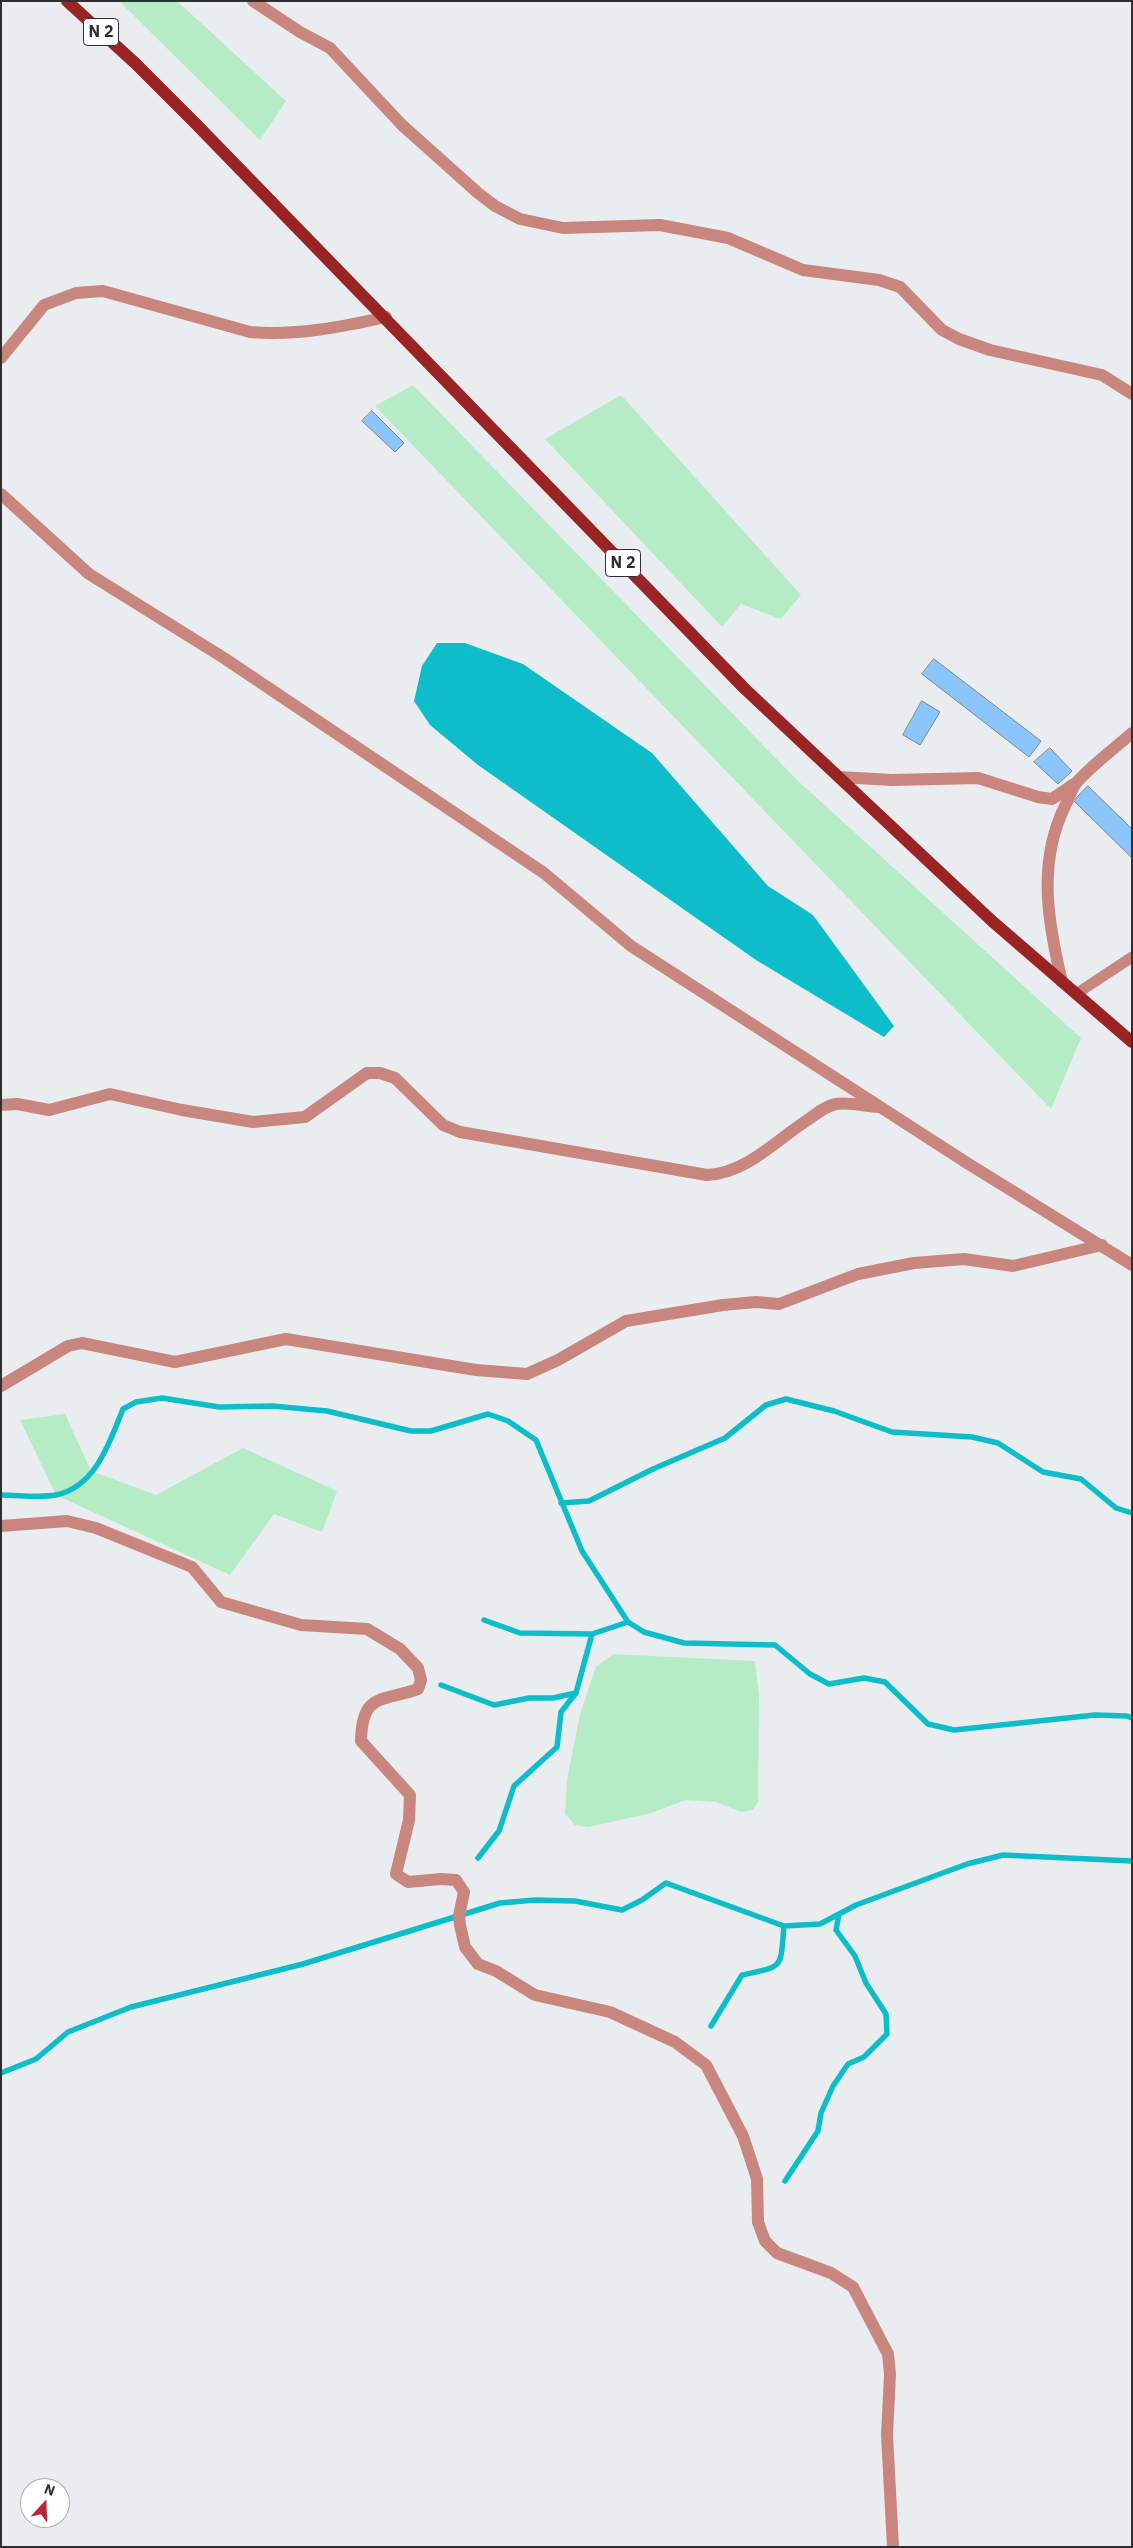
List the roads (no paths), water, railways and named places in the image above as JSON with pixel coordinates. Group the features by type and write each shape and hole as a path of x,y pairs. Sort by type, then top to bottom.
{"main road":[{"name":"N 2","path":"68,1 135,63 386,317 745,689 992,921 1132,1042"}],"street":[{"path":"253,1 300,32 330,48 402,125 478,193 495,206 520,219 562,228 660,225 728,238 802,270 879,280 900,287 942,330 959,339 990,350 1102,375 1132,394"},
{"path":"1,358 44,305 76,293 103,291 250,332 288,332 350,325 386,317"},
{"path":"1,494 89,574 241,669 544,873 631,946 966,1163 1132,1265"},
{"path":"839,777 892,780 978,778 1038,797 1052,799 1076,783 1132,733"},
{"path":"1062,982 1049,924 1047,895 1050,854 1059,818 1076,783"},
{"path":"1,1105 16,1104 49,1110 110,1094 182,1110 253,1122 305,1117 367,1073 380,1072 395,1078 443,1125 460,1132 707,1175 722,1174 742,1168 782,1136 823,1109 836,1104 880,1107"},
{"path":"1,1386 68,1346 82,1343 175,1362 286,1339 476,1370 528,1374 558,1360 626,1321 723,1305 756,1302 779,1304 858,1274 914,1263 964,1259 1013,1266 1102,1245"},
{"path":"1,1526 67,1521 96,1528 192,1567 221,1602 301,1625 367,1629 400,1650 418,1668 421,1680 418,1688 400,1695 378,1699 366,1710 361,1725 361,1741 410,1796 410,1820 396,1874 408,1882 442,1879 456,1880 464,1892 459,1916 465,1947 478,1964 496,1971 536,1995 610,2012 675,2042 706,2064 743,2136 757,2179 758,2222 765,2240 777,2253 831,2273 853,2287 888,2354 890,2374 887,2435 893,2547"}],"lane":[{"path":"1076,994 1132,957"}],"water":[{"path":"437,643 465,643 523,664 652,753 768,886 813,915 894,1026 884,1037 756,960 478,765 430,725 414,701 422,666"}],"waterway":[{"path":"1,1495 56,1495 82,1483 100,1461 123,1409 136,1402 162,1398 219,1407 272,1406 327,1411 411,1431 431,1431 488,1414 508,1421 536,1440 582,1551 628,1622 644,1632 684,1643 775,1645 810,1674 829,1684 864,1678 885,1682 928,1724 954,1730 1095,1715 1127,1716 1132,1718"},
{"path":"561,1503 589,1501 653,1469 725,1438 766,1405 786,1399 834,1411 892,1432 972,1437 998,1443 1043,1472 1081,1479 1116,1508 1132,1513"},
{"path":"484,1620 520,1633 592,1634"},
{"path":"478,1858 499,1831 514,1786 557,1747 561,1712 576,1693 592,1634 628,1622"},
{"path":"441,1685 494,1705 529,1698 553,1698 576,1693"},
{"path":"1,2073 36,2059 68,2032 131,2007 303,1964 500,1903 535,1900 575,1901 622,1910 642,1900 666,1883 784,1926 820,1924 856,1905 967,1864 1003,1855 1132,1861"},
{"path":"785,2181 818,2131 821,2113 833,2086 848,2064 864,2057 887,2034 886,2014 866,1983 855,1956 836,1930 839,1914"},
{"path":"711,2026 742,1975 766,1970 778,1963 782,1951 784,1926"}]}
